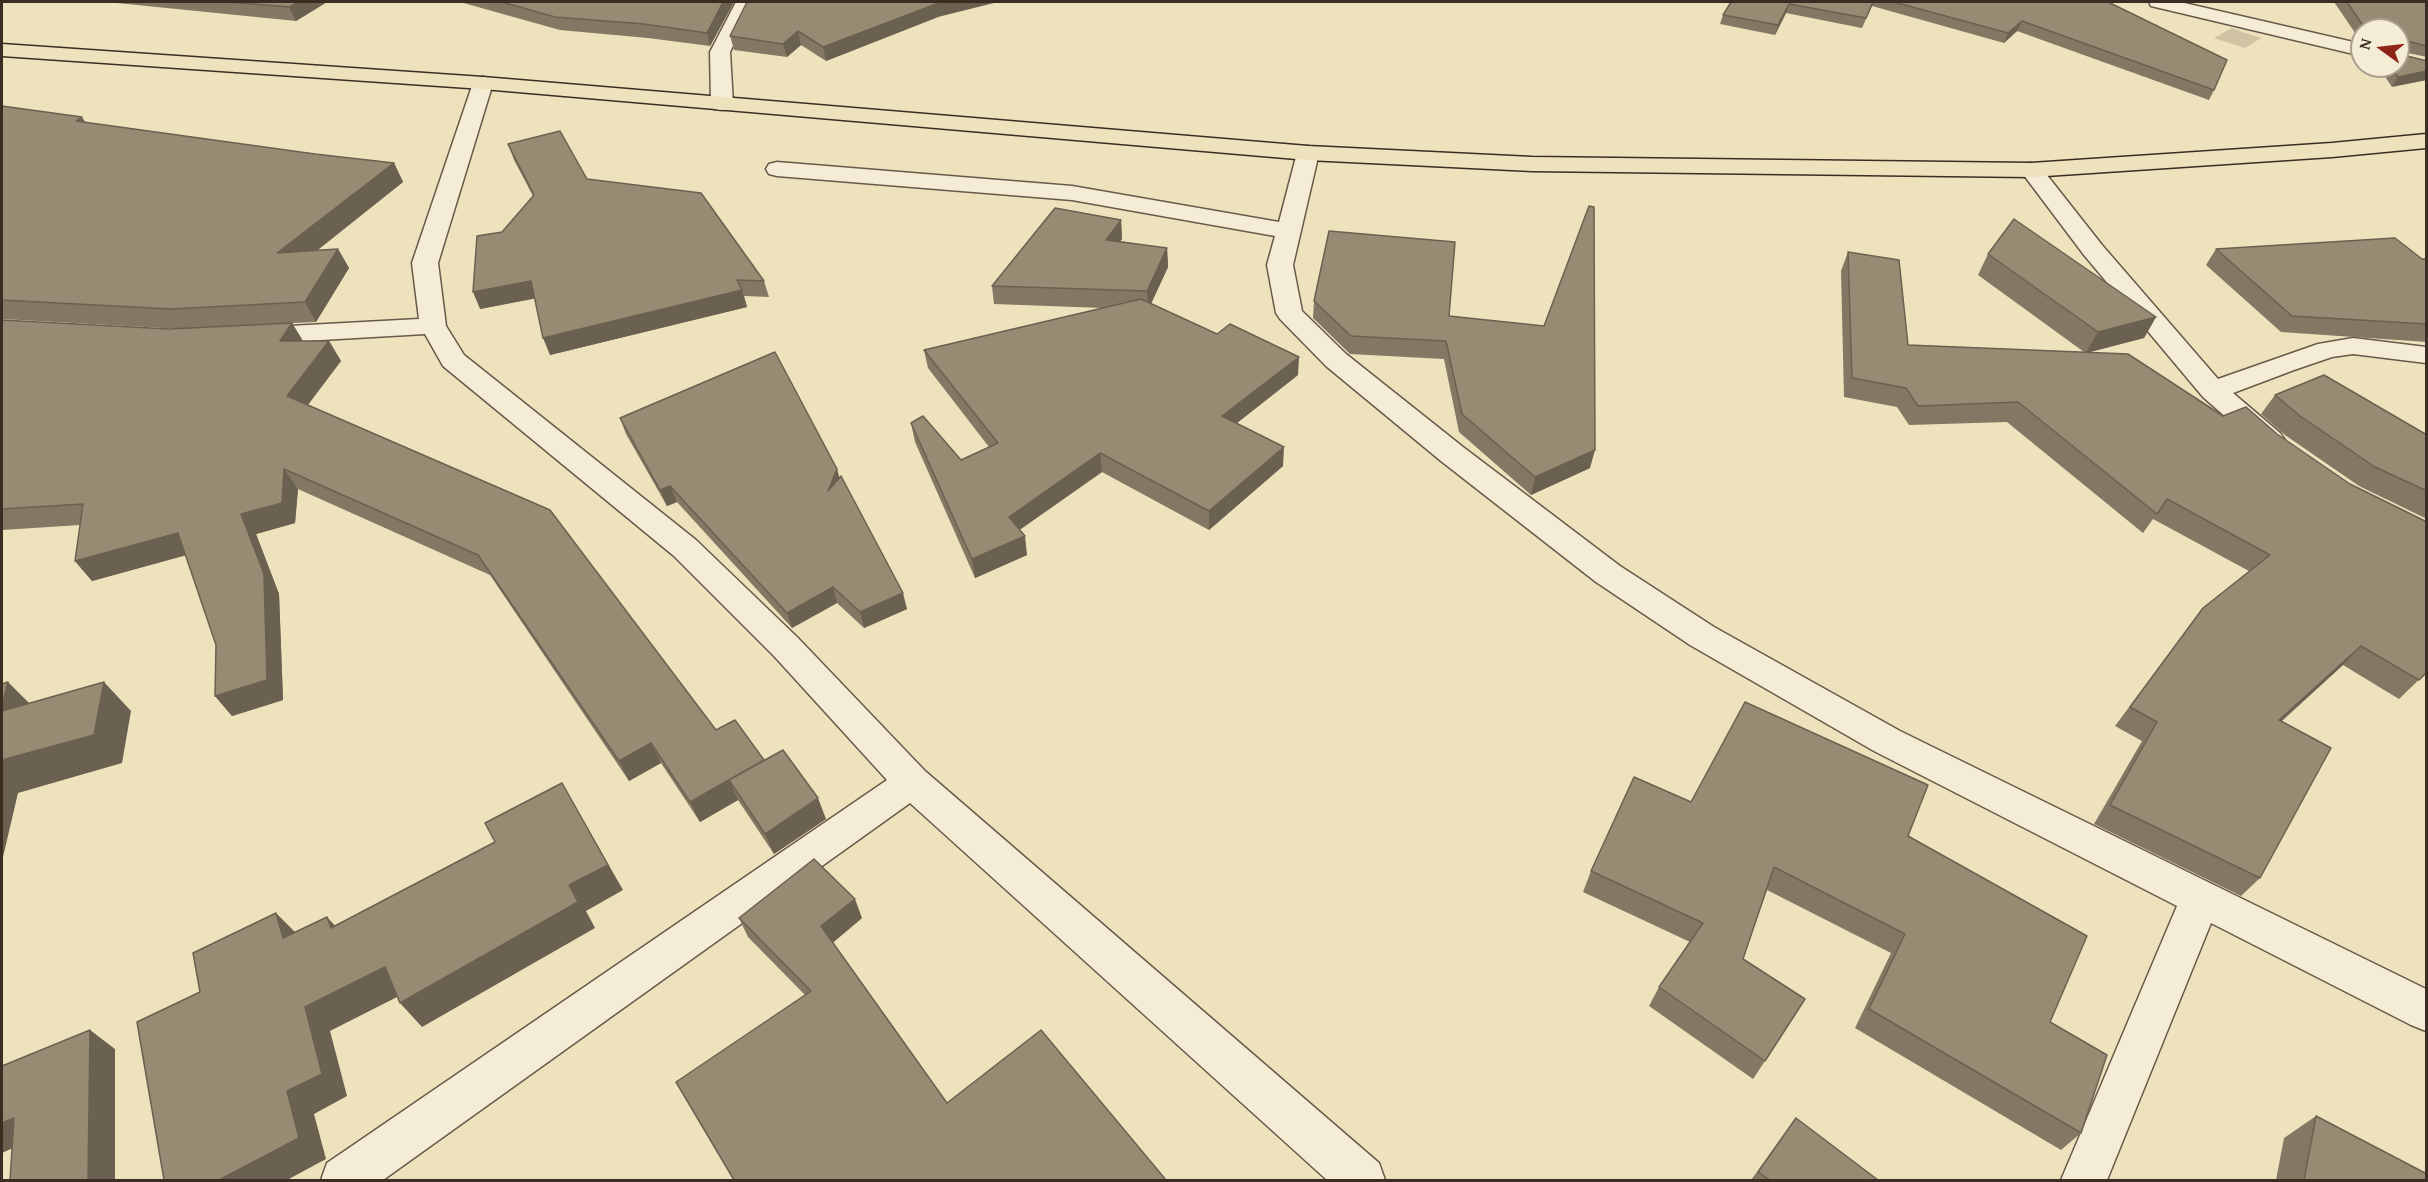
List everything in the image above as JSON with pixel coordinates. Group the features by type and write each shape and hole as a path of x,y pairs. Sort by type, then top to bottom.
{"highway":[{"path":"2,50 483,83 1308,153 1532,164 2031,170 2320,151 2427,141"}],"street":[{"path":"722,104 720,52 745,2"},
{"path":"2158,2 2350,47"},
{"path":"483,83 425,263 433,326 453,360 685,548 786,646 912,782 1362,1180"},
{"path":"1308,153 1280,265 1289,313 1336,360 1452,454 1608,574 1702,636 1887,741 2427,1011"},
{"path":"777,169 1072,193 1290,231"},
{"path":"2031,170 2093,250 2213,391 2292,457"},
{"path":"230,337 433,326"},
{"path":"2213,391 2328,350 2353,346 2427,355"},
{"path":"345,1180 912,782"},
{"path":"2084,1180 2200,899"}],"shaded area":[{"path":"2232,28 2261,38 2245,48 2214,38"}],"building":[{"path":"230,2 299,2 289,7"},
{"path":"502,2 723,2 707,33 644,24 555,17"},
{"path":"747,2 944,2 823,47 798,31 783,44 730,36"},
{"path":"1731,2 1873,2 1866,18 1789,4 1778,25 1723,15"},
{"path":"1894,2 2108,2 2227,60 2214,90 2022,21 2008,33"},
{"path":"2347,2 2427,2 2427,46 2410,42 2410,18 2358,18"},
{"path":"2410,57 2427,61 2427,71 2410,75"},
{"path":"2,106 82,117 76,121 394,163 277,253 338,249 305,302 170,309 2,300"},
{"path":"560,131 587,179 701,193 764,281 737,280 742,290 543,338 531,281 473,292 477,236 502,232 534,195 508,144"},
{"path":"1589,206 1594,207 1595,450 1535,477 1462,414 1446,341 1351,336 1314,301 1329,231 1455,242 1449,316 1544,326"},
{"path":"1055,208 1121,220 1106,240 1167,248 1147,291 992,286"},
{"path":"2014,219 2156,317 2098,332 1988,254"},
{"path":"2395,238 2422,259 2427,259 2427,324 2292,316 2216,249"},
{"path":"1848,252 1899,260 1908,345 2128,354 2223,416 2246,407 2277,434 2350,484 2427,522 2427,672 2419,680 2361,646 2279,720 2331,748 2260,878 2110,805 2157,722 2130,707 2203,608 2270,555 2167,499 2157,514 2018,402 1918,406 1906,388 1852,378"},
{"path":"1141,299 1217,334 1230,324 1299,357 1222,416 1284,447 1209,511 1100,453 1009,517 1025,536 972,559 911,423 923,416 961,460 998,443 924,350"},
{"path":"2,320 169,329 292,323 280,341 329,341 287,396 550,510 716,730 735,720 764,760 690,802 651,743 619,761 478,555 284,469 282,503 241,514 264,574 267,680 215,696 216,645 178,533 75,561 83,504 2,509"},
{"path":"775,352 837,469 828,491 841,476 903,593 860,612 833,587 787,613 670,486 660,490 620,418"},
{"path":"2324,375 2427,435 2427,491 2375,467 2300,416 2275,395"},
{"path":"8,682 2,706 2,684"},
{"path":"104,682 94,735 2,760 2,711"},
{"path":"1745,702 1928,785 1908,836 2087,936 2050,1022 2107,1055 2081,1133 1869,1009 1905,934 1774,867 1743,959 1805,999 1765,1061 1659,987 1703,923 1591,871 1634,777 1691,802"},
{"path":"783,750 818,798 765,834 729,780"},
{"path":"562,783 608,865 569,885 578,902 400,1003 385,967 305,1007 322,1074 287,1091 299,1138 219,1180 164,1180 137,1022 200,992 193,953 276,913 283,938 327,917 331,928 495,842 485,823"},
{"path":"814,859 855,899 821,926 947,1103 1041,1030 1166,1180 734,1180 676,1082 811,991 739,918"},
{"path":"90,1030 88,1180 10,1180 14,1118 2,1123 2,1066"},
{"path":"2316,1116 2427,1174 2427,1180 2304,1180"},
{"path":"1796,1118 1878,1180 1770,1180 1758,1172"}]}
